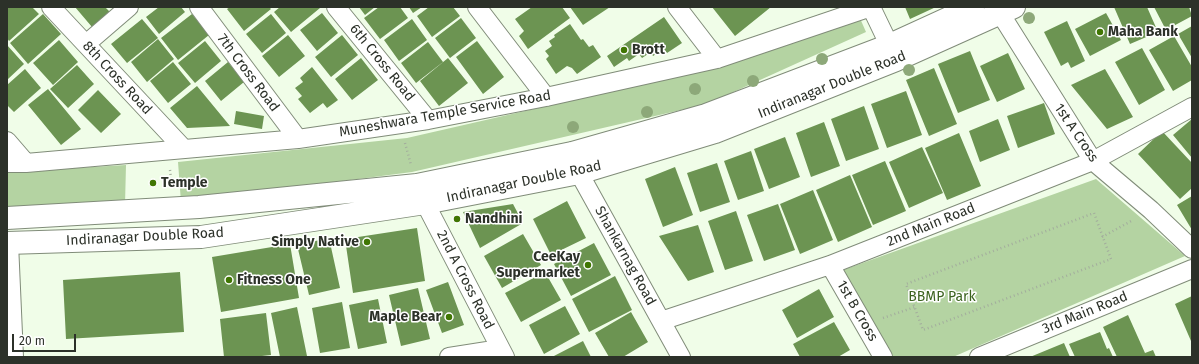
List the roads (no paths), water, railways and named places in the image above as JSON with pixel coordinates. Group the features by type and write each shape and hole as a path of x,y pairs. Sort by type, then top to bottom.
{"street":[{"name":"8th Cross Road","path":"51,7 86,44 176,149"},
{"path":"86,44 129,7"},
{"name":"7th Cross Road","path":"199,7 298,139"},
{"name":"6th Cross Road","path":"336,7 428,120"},
{"path":"476,7 546,97"},
{"path":"677,7 717,60"},
{"path":"872,7 893,53"},
{"name":"Muneshwara Temple Service Road","path":"7,163 26,163 298,139 428,120 546,97 717,60 872,7"},
{"name":"Indiranagar Double Road","path":"893,53 973,7"},
{"name":"Indiranagar Double Road","path":"8,243 201,236 576,163 715,132 893,53 1007,10"},
{"name":"1st A Cross","path":"1007,10 1093,161 1151,210 1192,249"},
{"name":"2nd Main Road","path":"661,321 830,265 1093,161 1192,107"},
{"path":"7,141 26,163"},
{"name":"Shankarnag Road","path":"576,163 681,357"},
{"name":"Indiranagar Double Road","path":"7,218 421,194"},
{"name":"2nd A Cross Road","path":"421,194 503,353"},
{"path":"8,243 14,357"},
{"name":"1st B Cross","path":"830,265 883,357"},
{"name":"3rd Main Road","path":"979,357 1192,269"},
{"path":"449,357 503,353"}],"place":[{"name":"Maha Bank","path":"1100,32"},
{"name":"Brott","path":"624,50"},
{"name":"Temple","path":"153,183"},
{"name":"Nandhini","path":"457,219"},
{"name":"Simply Native","path":"367,242"},
{"name":"CeeKay Supermarket","path":"588,265"},
{"name":"Fitness One","path":"229,280"},
{"name":"Maple Bear","path":"449,317"}],"park label":[{"name":"BBMP Park","path":"942,297"}]}
